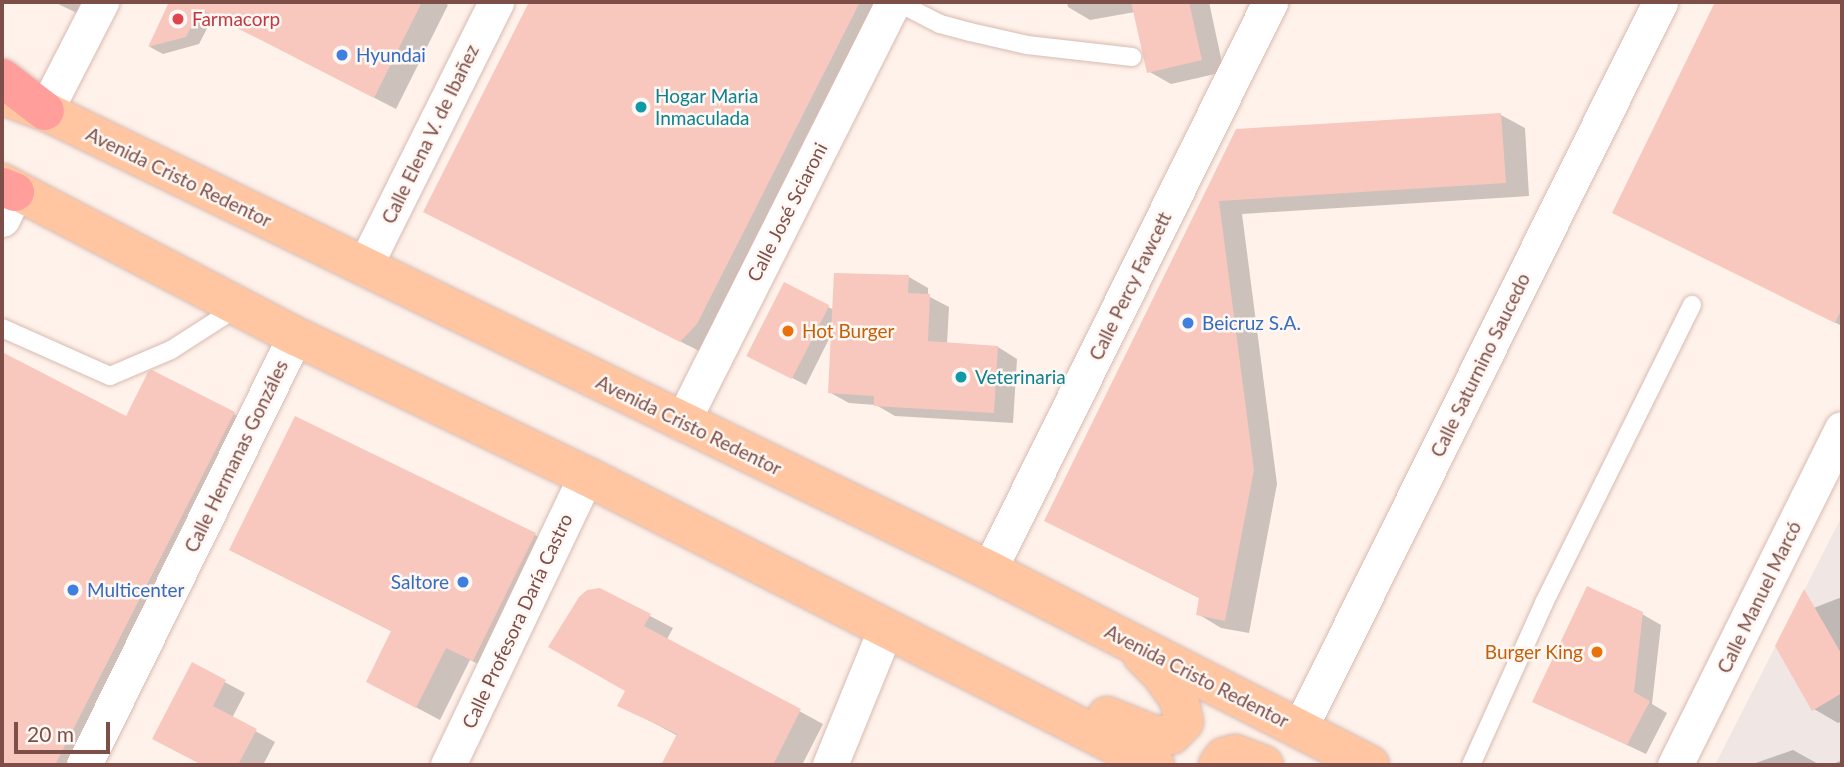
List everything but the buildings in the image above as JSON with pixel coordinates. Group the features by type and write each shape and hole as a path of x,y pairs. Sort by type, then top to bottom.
{"highway":[{"path":"2,78 45,111"}],"main road":[{"name":"Avenida Cristo Redentor","path":"2,96 45,111 989,570 1370,765"},
{"path":"5,195 586,476 1155,765"},
{"path":"841,606 886,616 984,656 1125,726 1154,735 1171,735 1184,722 1179,699 1160,673 1125,639"},
{"path":"1218,765 1224,757 1235,754 1264,765"}],"street":[{"path":"45,111 101,2"},
{"name":"Calle Elena V. de Ibañez","path":"364,267 496,2"},
{"name":"Calle José Sciaroni","path":"682,422 895,2"},
{"name":"Calle Percy Fawcett","path":"989,570 1270,2"},
{"name":"Calle Saturnino Saucedo","path":"1300,729 1660,2"},
{"name":"Calle Hermanas Gonzáles","path":"84,765 295,336"},
{"name":"Calle Manuel Marcó","path":"1675,765 1842,429"},
{"name":"Calle Profesora Daría Castro","path":"448,765 586,476"},
{"path":"831,765 886,628"}],"lane":[{"path":"895,2 940,24 970,32 1027,45 1132,57"},
{"path":"1471,765 1544,603 1692,305"},
{"path":"2,328 110,376 171,350 239,307"}],"shaded area":[{"path":"1842,516 1842,765 1715,765"}],"place":[{"name":"Farmacorp","path":"178,19"},
{"name":"Hyundai","path":"342,55"},
{"name":"Hogar Maria Inmaculada","path":"641,107"},
{"name":"Beicruz S.A.","path":"1188,323"},
{"name":"Hot Burger","path":"788,331"},
{"name":"Veterinaria","path":"961,377"},
{"name":"Saltore","path":"463,582"},
{"name":"Multicenter","path":"73,590"},
{"name":"Burger King","path":"1597,652"}]}
